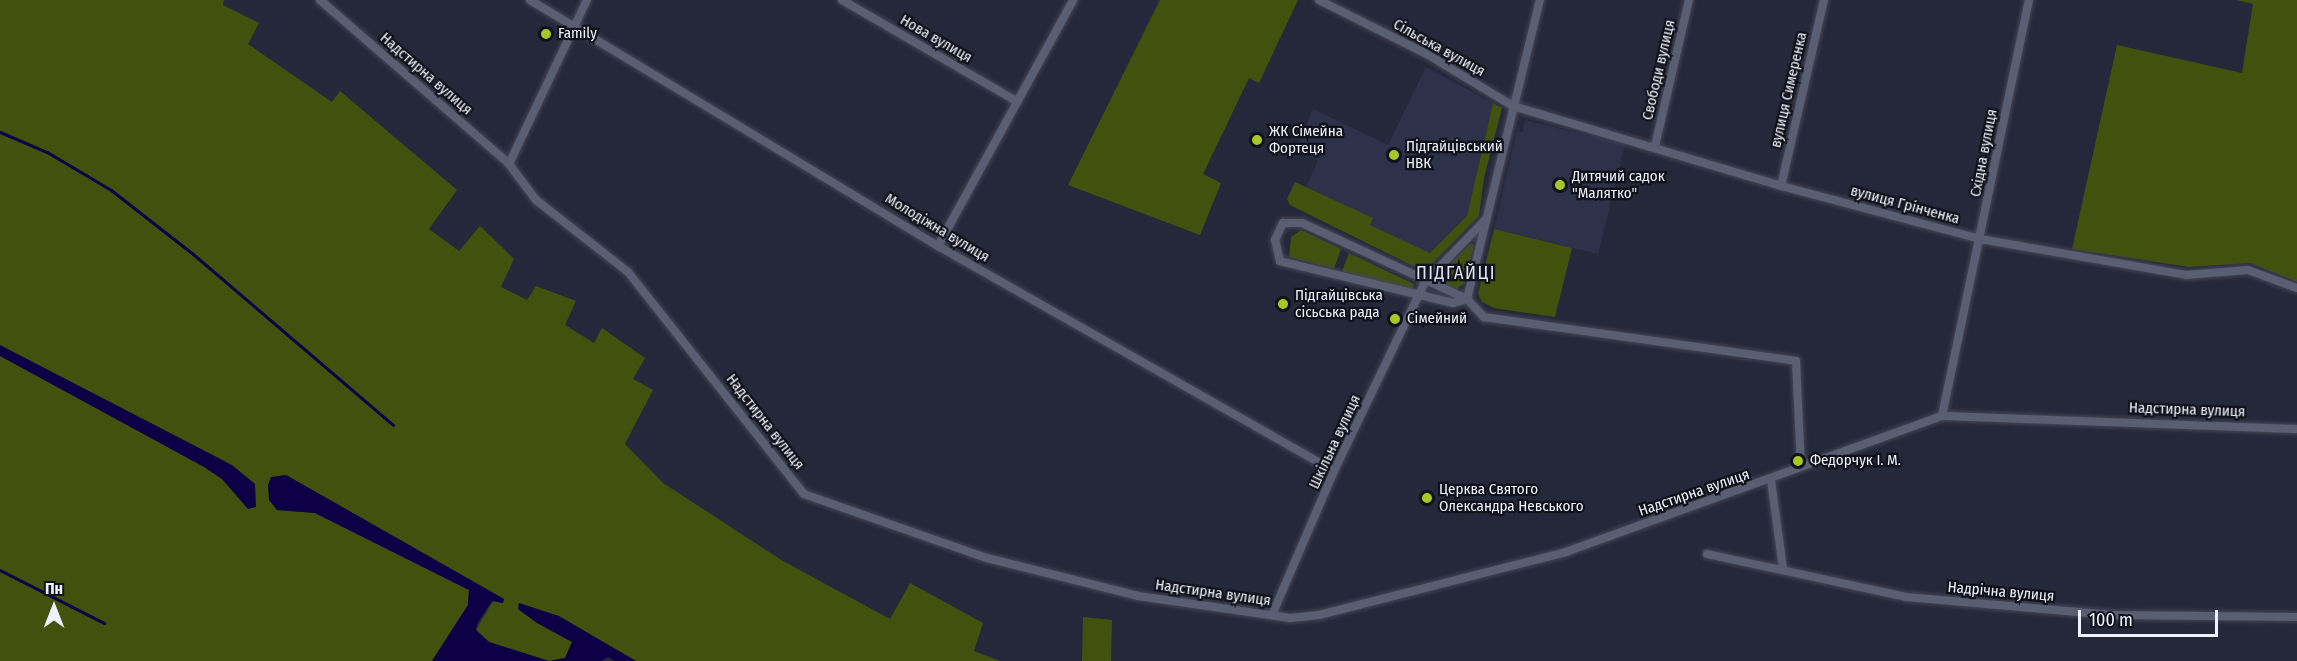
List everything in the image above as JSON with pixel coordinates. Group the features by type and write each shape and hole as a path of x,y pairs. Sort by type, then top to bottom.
{"street":[{"name":"Надстирна вулиця","path":"320,0 509,164 536,200 628,272 804,494 1010,564 1138,596 1272,615 1318,615 1566,552 1771,480 1801,466 1942,416 2297,429"},
{"name":"Молодіжна вулиця","path":"530,0 575,24 938,246 1334,471"},
{"path":"509,164 587,0"},
{"name":"Нова вулиця","path":"842,0 1018,102"},
{"path":"938,246 1073,0"},
{"name":"Сільська вулиця","path":"1319,0 1425,54 1513,106"},
{"path":"1467,299 1540,0"},
{"name":"Свободи вулиця","path":"1655,146 1689,0"},
{"name":"вулиця Симеренка","path":"1781,186 1824,0"},
{"name":"Східна вулиця","path":"1942,416 2029,0"},
{"name":"вулиця Грінченка","path":"1513,106 1655,146 1781,186 1980,239 2186,275 2248,270 2297,288"},
{"path":"1425,282 1486,219"},
{"path":"1467,299 1453,303 1280,261 1275,240 1283,223 1302,223 1425,282 1467,299 1473,309 1484,316 1796,361 1801,466"},
{"name":"Шкільна вулиця","path":"1272,615 1334,471 1425,282"},
{"path":"1771,480 1783,570"},
{"name":"Надрічна вулиця","path":"1707,554 1906,597 2112,615 2297,617"}],"shaded area":[{"name":"Підгайцівський НВК","path":"1426,67 1493,103 1467,216 1430,253 1369,225 1372,218 1306,187 1318,160 1296,150 1313,109 1388,145"},
{"name":"Дитячий садок \"Малятко\"","path":"1525,120 1625,145 1598,254 1494,229 1517,131 1523,132"},
{"path":"0,345 232,465 255,484 256,507 248,509 222,479 204,467 0,356"},
{"path":"286,475 504,599 503,603 492,601 477,624 476,630 489,642 549,661 432,661 468,605 469,590 315,513 277,510 269,500 268,485 271,477"},
{"path":"519,603 559,616 636,661 615,661 608,657 601,661 549,661 565,658 572,642 537,623 518,609"}],"green space":[{"path":"0,0 224,0 223,5 259,23 248,44 332,102 340,91 457,190 429,229 459,251 480,226 514,259 501,287 527,300 536,286 576,301 565,325 594,343 602,328 645,358 633,379 653,390 625,444 663,483 783,561 890,619 910,583 983,623 974,651 1000,661 636,661 599,640 518,609 572,642 565,658 549,661 489,642 476,630 493,601 502,603 504,599 286,475 277,510 315,513 469,590 468,605 432,661 0,661"},
{"path":"1160,0 1298,0 1259,83 1249,78 1203,174 1221,183 1200,235 1068,185"},
{"path":"2236,0 2297,0 2297,282 2250,263 2189,267 2072,249 2117,45 2242,73 2253,4"},
{"path":"1493,103 1502,108 1484,178 1479,216 1430,266 1419,269 1290,205 1287,199 1295,182 1373,218 1370,225 1430,253 1467,216"},
{"path":"1494,229 1572,248 1555,317 1494,308 1482,302 1478,294"},
{"path":"1301,230 1341,249 1334,269 1289,257 1291,237"},
{"path":"1471,243 1474,245 1465,283 1455,290 1439,283 1437,277"},
{"path":"1349,253 1414,284 1412,290 1342,271"},
{"path":"1083,617 1112,620 1111,661 1082,661"}],"waterway":[{"path":"0,132 47,152 111,190 193,254 393,425"},
{"path":"0,570 104,623"}],"place":[{"name":"Family","path":"546,34"},
{"name":"ЖК Сімейна Фортеця","path":"1257,140"},
{"name":"Підгайцівський НВК","path":"1394,155"},
{"name":"Дитячий садок \"Малятко\"","path":"1560,185"},
{"name":"Підгайцівська сісьська рада","path":"1283,304"},
{"name":"Сімейний","path":"1395,319"},
{"name":"Федорчук І. М.","path":"1798,461"},
{"name":"Церква Святого Олександра Невського","path":"1427,498"}],"district":[{"name":"ПІДГАЙЦІ","path":"1456,273"}]}
